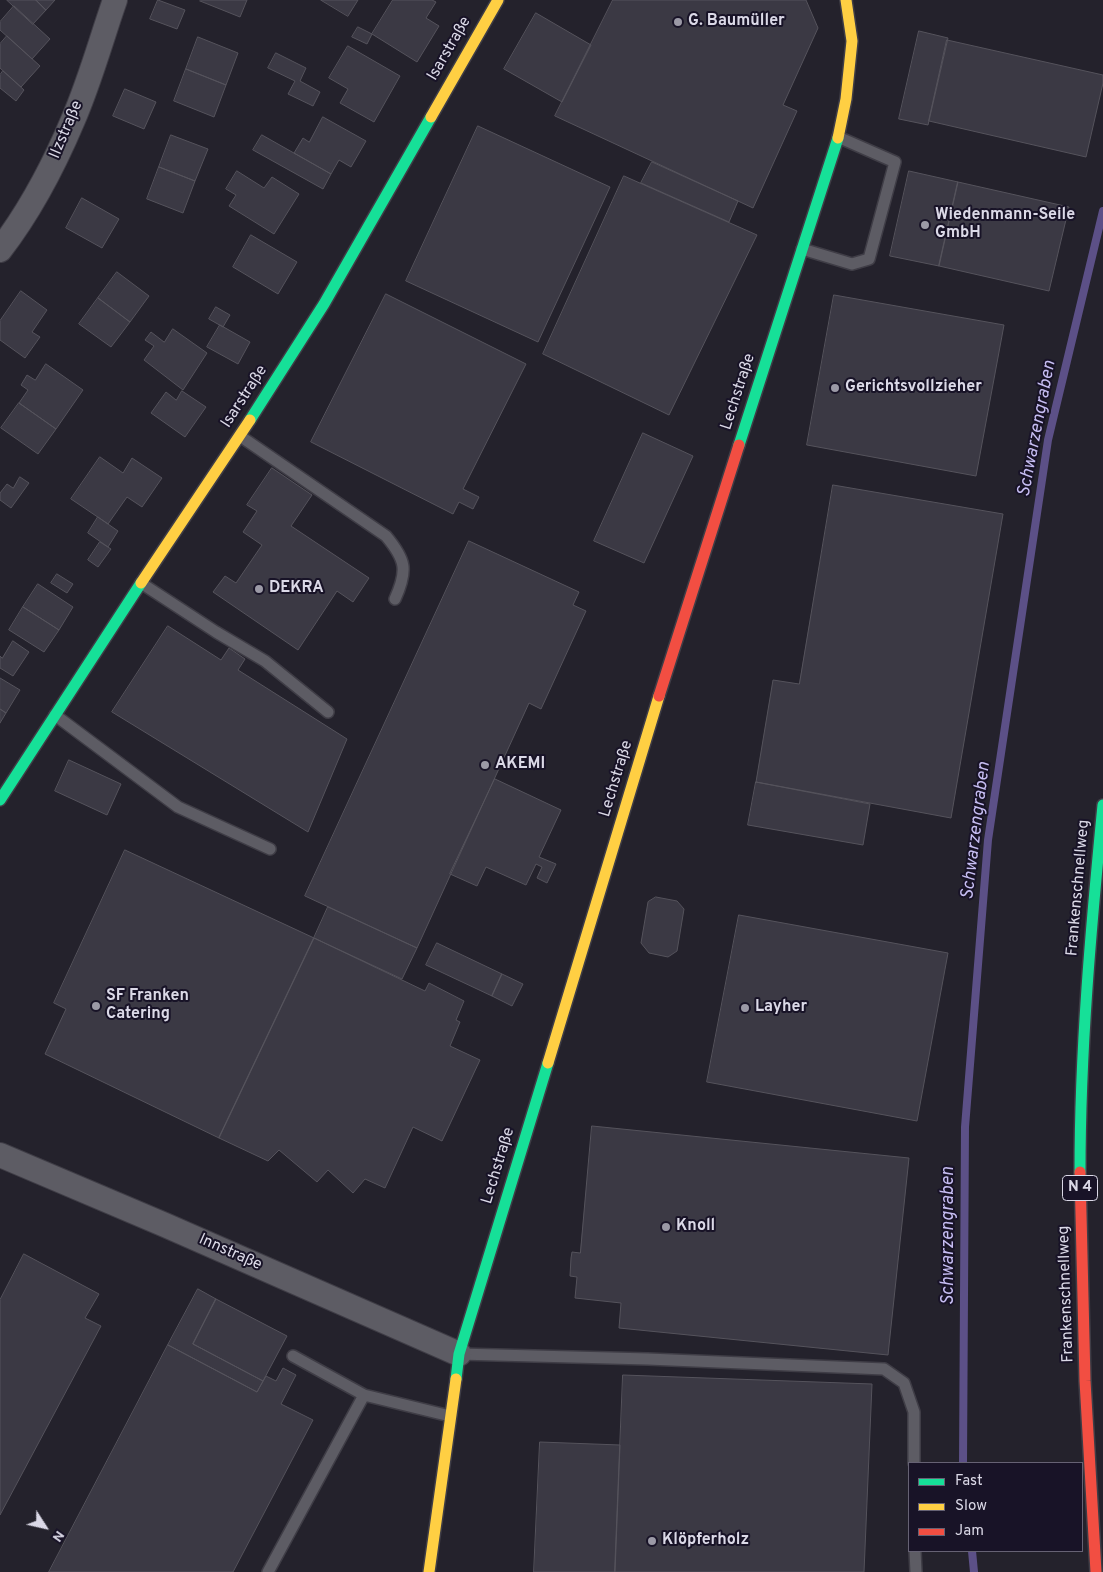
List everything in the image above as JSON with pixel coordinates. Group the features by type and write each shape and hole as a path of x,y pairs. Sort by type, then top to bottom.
{"main road":[{"name":"Isarstraße","path":"0,800 240,436 324,304 498,0"},
{"name":"Lechstraße","path":"429,1572 459,1354 665,677 838,137 846,99 852,42 846,0"},
{"name":"Frankenschnellweg","path":"1096,1572 1086,1406 1080,1189 1090,936 1103,805"}],"street":[{"name":"Ilzstraße","path":"0,250 15,230 46,178 74,120 115,0"},
{"name":"Innstraße","path":"0,1155 166,1225 459,1354"}],"lane":[{"path":"802,249 852,264 869,259 894,162 838,137"},
{"path":"240,436 386,536 399,551 404,567 403,582 395,599"},
{"path":"141,584 216,632 265,660 328,712"},
{"path":"55,715 178,807 270,849"},
{"path":"459,1354 648,1359 884,1369 904,1383 914,1412 914,1462"},
{"path":"293,1356 364,1395 450,1416"},
{"path":"268,1572 364,1395"},
{"path":"916,1552 916,1572"}],"building":[{"path":"7,0 36,0 46,10 33,24"},
{"path":"36,0 55,0 46,10"},
{"path":"158,0 185,10 177,29 150,19"},
{"path":"201,0 247,0 240,17"},
{"path":"321,0 358,0 348,16"},
{"path":"393,0 432,0 436,2 426,18 439,26 417,62 372,34"},
{"path":"613,0 806,0 818,28 783,105 797,111 753,208 555,116"},
{"path":"14,6 50,39 32,59 0,30 0,22"},
{"path":"536,13 591,45 562,102 504,69"},
{"path":"358,27 372,34 367,44 352,37"},
{"path":"919,31 948,38 928,125 899,119"},
{"path":"7,36 40,66 21,87 0,68 0,44"},
{"path":"198,37 238,53 226,85 186,69"},
{"path":"947,40 1103,75 1103,83 1086,157 929,121"},
{"path":"348,46 400,76 374,122 340,103 348,89 329,78"},
{"path":"276,53 306,68 300,81 320,92 313,106 288,94 295,81 268,68"},
{"path":"186,69 226,85 214,117 174,101"},
{"path":"3,71 24,90 16,101 0,88 0,75"},
{"path":"125,89 156,102 144,129 113,116"},
{"path":"323,117 366,141 351,167 339,160 331,174 294,153 303,138 309,142"},
{"path":"478,126 610,187 538,342 406,281"},
{"path":"171,135 208,149 195,181 159,167"},
{"path":"262,135 331,174 323,189 253,150"},
{"path":"652,162 738,201 729,222 641,183"},
{"path":"159,167 195,181 183,213 147,199"},
{"path":"237,171 264,188 272,177 299,194 274,234 229,206 236,195 226,189"},
{"path":"909,171 958,182 939,266 890,256"},
{"path":"624,176 757,235 669,415 543,354"},
{"path":"958,182 1069,207 1049,291 939,266"},
{"path":"82,198 119,219 102,248 66,228"},
{"path":"251,235 297,262 278,294 233,267"},
{"path":"117,272 149,296 130,322 98,298"},
{"path":"21,291 47,310 32,332 40,337 25,358 0,340 0,321"},
{"path":"386,294 526,364 463,489 479,497 473,509 459,502 453,514 311,442"},
{"path":"834,295 1004,325 976,476 807,445"},
{"path":"98,298 130,322 111,347 79,324"},
{"path":"216,307 230,315 223,327 209,319"},
{"path":"220,325 250,342 238,364 207,347"},
{"path":"173,329 207,353 183,390 144,360 154,346 145,340 151,332 164,342"},
{"path":"46,364 83,390 56,429 19,403 28,390 21,385 27,375 35,380"},
{"path":"182,391 206,407 185,437 151,413 166,392 176,400"},
{"path":"19,403 56,429 38,454 1,428"},
{"path":"643,433 693,456 644,563 594,541"},
{"path":"100,457 123,473 132,458 162,478 142,507 127,497 108,524 71,499"},
{"path":"272,468 312,495 291,526 369,578 353,602 337,591 298,650 213,592 225,576 236,583 262,545 243,532 257,511 247,505"},
{"path":"20,477 29,483 11,508 0,500 0,493 7,484 13,488"},
{"path":"833,485 1003,514 951,818 756,782 773,680 799,684"},
{"path":"98,517 118,531 108,547 88,533"},
{"path":"469,541 579,592 573,605 586,611 541,709 529,703 417,948 305,896"},
{"path":"100,542 111,549 98,567 88,560"},
{"path":"57,574 73,584 67,593 51,583"},
{"path":"38,584 73,607 59,630 23,607"},
{"path":"23,607 59,630 44,652 9,630"},
{"path":"168,626 221,660 229,648 245,659 238,670 347,739 308,832 112,712"},
{"path":"13,641 29,652 13,676 0,668 0,656 2,658"},
{"path":"0,678 20,690 6,713 0,709"},
{"path":"0,709 6,713 0,723"},
{"path":"69,760 121,784 107,815 55,791"},
{"path":"495,779 561,810 539,857 556,864 547,883 537,878 542,867 536,864 526,885 486,867 477,886 450,874"},
{"path":"756,782 870,804 863,845 748,825"},
{"path":"125,850 314,938 219,1138 45,1054 66,1009 54,1003"},
{"path":"656,897 677,901 684,909 677,951 668,957 649,953 641,943 648,902"},
{"path":"328,907 417,948 402,979 314,938"},
{"path":"739,915 948,953 917,1121 707,1082"},
{"path":"314,938 425,991 429,983 464,1001 456,1020 460,1022 450,1046 480,1060 442,1141 413,1127 385,1188 365,1179 353,1193 328,1170 317,1182 279,1150 268,1161 219,1138"},
{"path":"437,943 502,974 492,996 426,965"},
{"path":"502,974 523,984 512,1006 492,996"},
{"path":"592,1126 909,1158 888,1355 619,1328 621,1303 575,1298 577,1277 570,1276 571,1258 572,1252 580,1253"},
{"path":"24,1254 99,1294 85,1318 101,1326 0,1515 0,1300"},
{"path":"198,1289 216,1299 193,1344 263,1381 257,1392 168,1345"},
{"path":"216,1299 287,1336 263,1381 193,1344"},
{"path":"168,1345 257,1392 266,1376 276,1381 283,1368 296,1375 281,1404 313,1420 233,1572 49,1572"},
{"path":"623,1375 872,1384 864,1572 615,1572"},
{"path":"540,1442 620,1445 615,1572 534,1572"}],"waterway":[{"name":"Schwarzengraben","path":"963,1462 965,1127 988,840 1048,440 1103,211"},
{"name":"Schwarzengraben","path":"972,1552 974,1572"}],"traffic: fast":[{"path":"250,420 324,304 431,117"},
{"path":"739,445 838,138"},
{"path":"0,800 141,583"},
{"path":"1080,1172 1084,1034 1090,942 1103,805"},
{"path":"456,1379 459,1354 548,1063"}],"traffic: slow":[{"path":"431,117 498,0"},
{"path":"838,138 846,99 852,41 846,0"},
{"path":"141,583 250,420"},
{"path":"548,1063 659,696"},
{"path":"429,1572 456,1379"}],"traffic: jam":[{"path":"659,696 739,445"},
{"path":"1080,1172 1085,1381 1096,1572"}],"place":[{"name":"G. Baumüller","path":"678,22"},
{"name":"Wiedenmann-Seile GmbH","path":"925,225"},
{"name":"Gerichtsvollzieher","path":"835,388"},
{"name":"DEKRA","path":"259,589"},
{"name":"AKEMI","path":"485,765"},
{"name":"SF Franken Catering","path":"96,1006"},
{"name":"Layher","path":"745,1008"},
{"name":"Knoll","path":"666,1227"},
{"name":"Klöpferholz","path":"652,1541"}]}
